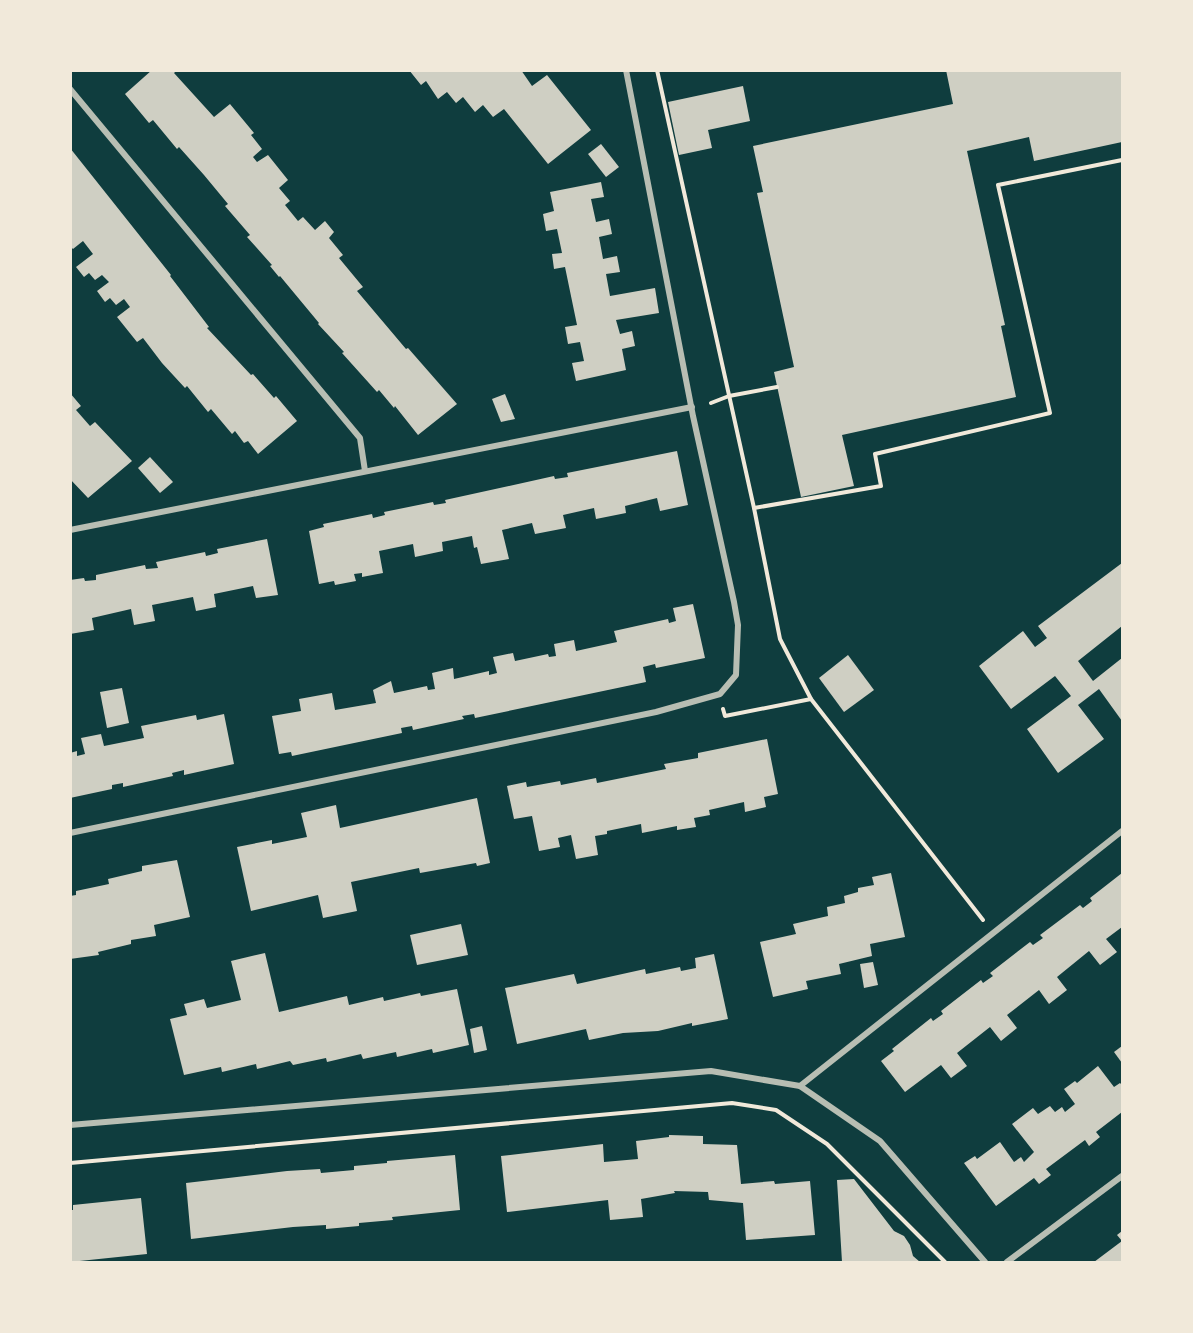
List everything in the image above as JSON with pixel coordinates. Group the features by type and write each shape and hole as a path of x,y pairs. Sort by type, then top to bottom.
{"street":[{"path":"70,833 656,712 720,694 736,675 738,625 734,602 692,407 626,70"},
{"path":"70,89 360,438 365,471"},
{"path":"70,530 692,407"},
{"path":"800,1086 1122,831"},
{"path":"70,1125 711,1071 800,1086 880,1141 980,1261"},
{"path":"1007,1263 1122,1176"}],"path":[{"path":"657,70 754,508 780,639 812,699 993,933"},
{"path":"754,508 880,486 875,454 1050,413 998,184 1122,160"},
{"path":"711,404 729,396 777,387"},
{"path":"720,694 724,716 812,699"},
{"path":"70,1163 732,1103 776,1110 827,1144 945,1263"}],"building":[{"path":"152,70 177,70 174,73 214,117 230,104 254,133 251,135 262,149 253,157 257,162 268,155 288,180 279,188 290,201 285,205 298,221 303,217 315,230 325,221 334,232 329,238 343,255 339,258 363,287 357,291 457,404 418,435 395,406 394,408 379,390 377,392 270,266 272,265 247,237 250,235 225,206 228,204 204,175 179,147 177,149 153,120 149,123 125,94"},
{"path":"409,70 521,70 532,86 547,75 591,130 548,164 504,109 493,117 483,105 475,112 463,97 456,103 447,92 438,99 426,81 421,85"},
{"path":"946,70 1122,70 1122,142 1034,161 1029,137 967,151 1005,325 1001,326 1016,397 842,435 854,486 801,497 774,372 794,367 757,193 763,192 753,146 953,104"},
{"path":"743,86 750,121 708,130 712,148 679,155 668,102"},
{"path":"601,144 619,167 606,177 588,154"},
{"path":"70,148 171,275 209,327 207,328 274,398 276,396 297,421 258,454 248,441 244,443 235,431 232,434 211,409 208,412 187,386 185,388 162,363 143,338 137,342 117,317 130,307 124,299 116,305 110,298 105,302 97,291 109,282 102,275 95,280 89,273 84,277 76,267 93,254 83,241 73,249 70,246"},
{"path":"601,182 604,197 591,199 596,222 609,219 612,234 599,237 603,259 617,256 620,272 606,274 610,296 655,288 659,313 616,320 620,334 632,331 635,346 622,349 626,370 576,381 572,363 584,361 580,342 568,344 565,327 577,325 565,267 554,269 552,254 562,253 557,229 546,231 543,214 554,211 550,192"},
{"path":"70,393 81,406 76,410 90,426 95,422 132,461 88,498 70,479"},
{"path":"505,394 515,419 501,422 492,399"},
{"path":"677,451 688,505 660,511 657,498 625,506 626,513 596,519 594,508 563,515 566,528 535,534 532,523 502,530 509,559 481,564 472,536 442,542 443,551 415,557 413,544 379,551 383,573 362,577 362,573 354,574 356,581 335,585 334,581 319,584 309,531 324,527 323,524 372,514 373,518 385,515 384,512 433,502 434,505 446,503 445,500 554,476 555,479 568,477 567,473"},
{"path":"150,457 173,482 160,493 138,468"},
{"path":"267,539 278,595 256,598 253,586 214,594 216,607 196,611 193,597 152,605 155,621 134,625 131,609 92,618 94,630 70,634 70,580 84,578 85,581 96,580 96,575 145,565 146,569 158,568 156,562 205,552 206,556 218,553 217,549"},
{"path":"1122,563 1122,626 1078,661 1093,681 1122,658 1122,721 1099,689 1078,705 1104,739 1058,773 1027,729 1071,696 1055,676 1011,709 979,666 1023,631 1035,647 1047,638 1038,626"},
{"path":"693,604 705,658 656,668 655,664 643,667 646,682 475,718 474,714 462,716 464,719 413,730 412,726 401,728 402,733 292,756 291,752 279,754 272,716 301,711 299,699 332,693 335,710 376,703 373,690 391,681 394,693 427,686 428,690 435,689 432,673 453,668 454,679 489,671 489,675 497,673 493,657 513,653 515,661 548,654 549,657 556,656 554,644 574,640 576,651 617,642 614,631 668,619 669,623 676,621 673,608"},
{"path":"848,655 874,690 844,712 819,678"},
{"path":"122,688 129,723 107,728 100,692"},
{"path":"224,714 234,764 184,775 184,770 172,773 173,776 123,787 123,783 112,785 112,789 70,798 70,753 77,751 77,756 85,754 81,738 101,734 104,746 144,738 141,726 196,715 197,720"},
{"path":"767,739 778,794 764,797 766,807 745,812 744,802 709,810 710,815 694,818 696,827 677,830 677,826 642,833 641,824 607,831 607,834 595,836 598,855 576,859 571,835 558,838 560,847 539,851 532,816 514,819 507,786 526,782 527,787 560,781 561,785 596,778 597,783 666,769 664,764 698,758 698,753"},
{"path":"477,798 490,863 477,866 476,863 420,873 419,868 351,882 357,911 323,918 318,895 251,911 237,847 272,840 272,844 307,837 301,813 336,805 340,828"},
{"path":"177,860 190,917 154,925 156,936 131,940 131,944 98,952 99,955 70,959 70,896 76,895 76,891 109,884 108,879 142,871 142,866"},
{"path":"891,873 905,937 870,944 872,956 839,964 841,974 806,981 808,989 773,997 760,942 796,934 793,924 828,916 827,907 845,903 844,896 858,892 858,888 874,885 872,877"},
{"path":"1122,873 1122,927 1106,939 1117,952 1100,965 1089,951 1057,977 1067,990 1049,1004 1039,990 1007,1015 1017,1028 1001,1041 990,1027 957,1053 967,1066 951,1078 941,1065 905,1092 881,1061 894,1051 892,1049 931,1018 933,1021 943,1014 941,1011 981,980 983,983 993,976 990,973 1030,942 1033,945 1043,938 1040,935 1080,905 1083,908 1092,901 1090,898"},
{"path":"461,924 468,955 417,965 410,935"},
{"path":"265,953 279,1012 347,996 349,1005 383,997 384,1001 420,993 421,996 457,989 469,1045 433,1053 432,1049 397,1057 396,1052 363,1059 361,1054 327,1062 326,1058 293,1065 290,1061 257,1069 256,1064 222,1072 221,1067 184,1075 170,1019 187,1015 184,1004 204,999 207,1008 241,1000 231,961"},
{"path":"714,954 728,1019 692,1026 692,1023 658,1031 623,1033 589,1040 586,1029 517,1044 505,988 574,974 577,984 645,969 646,974 680,967 681,971 696,968 695,958"},
{"path":"873,962 878,985 864,988 860,964"},
{"path":"482,1026 487,1050 474,1053 470,1029"},
{"path":"1122,1046 1122,1063 1114,1052"},
{"path":"1098,1066 1114,1087 1120,1083 1122,1085 1122,1112 1096,1132 1100,1137 1089,1146 1085,1140 1046,1169 1051,1175 1039,1184 1034,1178 996,1206 964,1163 975,1156 977,1159 1000,1142 1014,1162 1021,1157 1024,1162 1034,1152 1012,1124 1033,1108 1038,1114 1050,1106 1055,1112 1062,1107 1065,1112 1075,1104 1064,1089 1075,1081 1077,1083"},
{"path":"669,1135 703,1136 703,1144 737,1145 741,1184 810,1181 815,1235 746,1240 743,1203 709,1200 708,1192 674,1191 675,1193 641,1199 643,1217 610,1220 608,1200 507,1212 501,1156 603,1144 604,1162 638,1159 636,1141 669,1137"},
{"path":"455,1155 460,1210 392,1217 393,1220 359,1223 359,1226 326,1229 326,1225 293,1227 191,1239 186,1183 287,1171 320,1169 321,1173 354,1170 354,1166 387,1163 387,1161"},
{"path":"854,1179 894,1231 904,1236 913,1256 920,1262 842,1262 837,1180"},
{"path":"141,1198 147,1254 70,1262 70,1210 73,1210 73,1205"},
{"path":"1122,1231 1122,1241 1117,1235"},
{"path":"1122,1241 1122,1262 1094,1262"}]}
